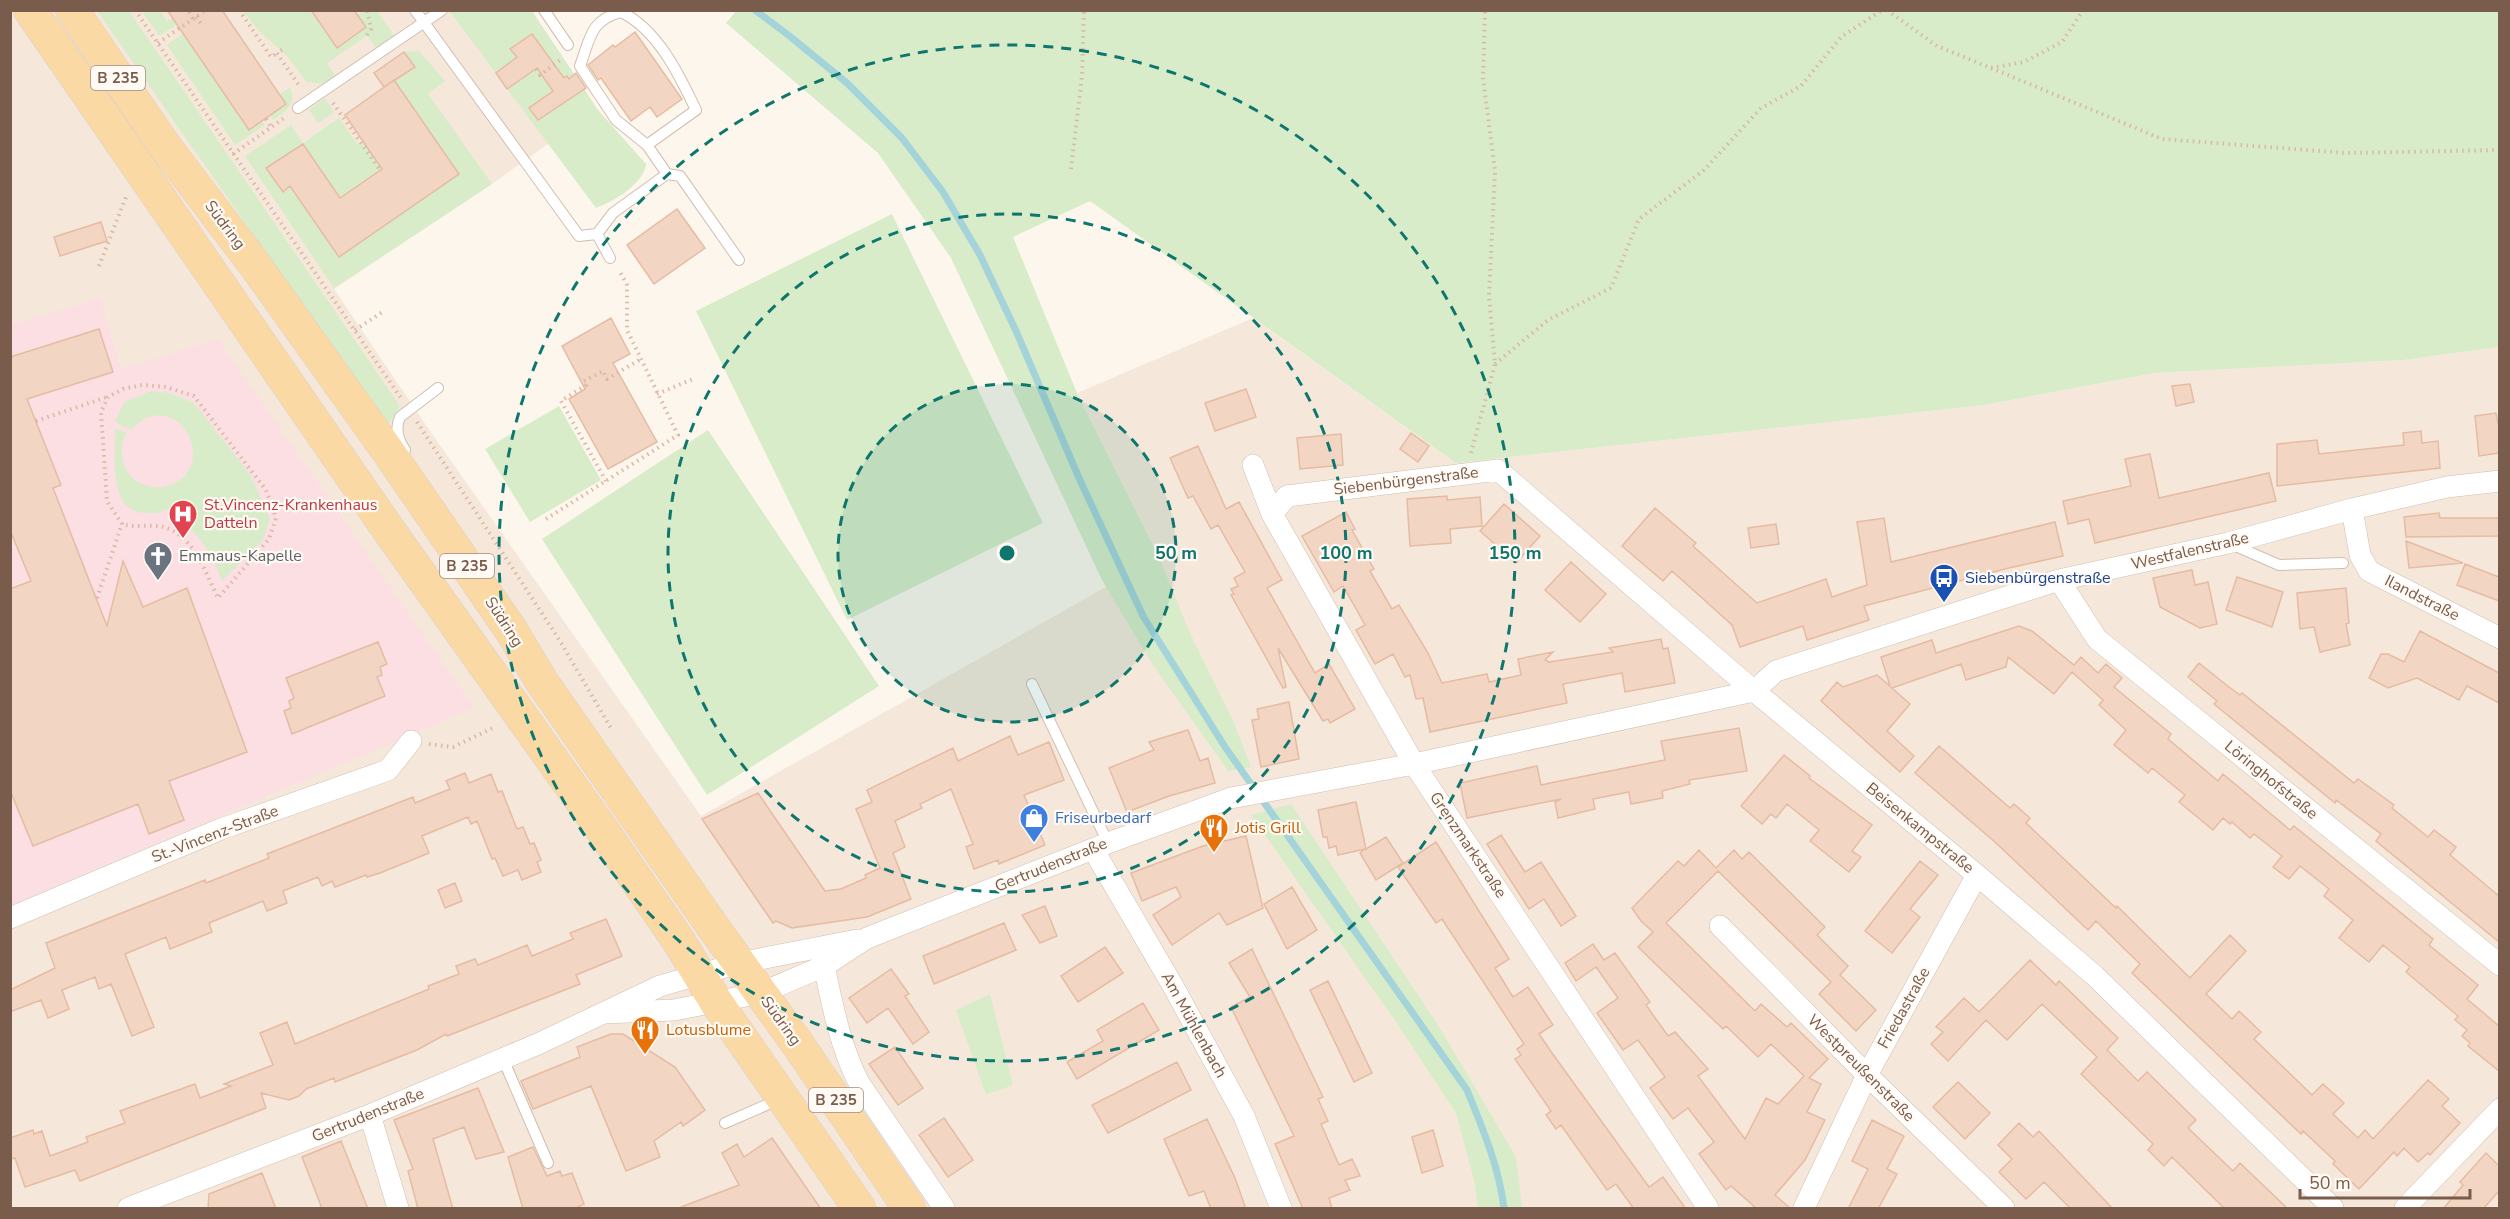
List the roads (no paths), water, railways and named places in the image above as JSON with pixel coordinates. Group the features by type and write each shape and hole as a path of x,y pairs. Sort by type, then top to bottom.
{"main road":[{"name":"B 235","path":"30,10 388,529 652,901 716,1002 859,1209"},
{"name":"Südring","path":"72,10 164,145 255,265 387,450 511,630 549,692 761,993 909,1209"}],"street":[{"name":"Grenzmarkstraße","path":"1253,465 1272,514 1414,764 1708,1209"},
{"name":"Siebenbürgenstraße","path":"1272,514 1287,496 1498,470 1754,692"},
{"name":"Westfalenstraße","path":"1754,692 1776,671 2059,580 2228,543 2352,510 2447,488 2499,481"},
{"name":"Ilandstraße","path":"2352,510 2360,555 2369,571 2499,638"},
{"name":"Löringhofstraße","path":"2059,580 2097,639 2499,965"},
{"path":"1414,764 1754,692"},
{"name":"Beisenkampstraße","path":"1754,692 1977,875 2095,976 2333,1209"},
{"name":"St.-Vincenz-Straße","path":"10,918 221,829 388,770 411,741"},
{"name":"Gertrudenstraße","path":"605,1013 674,1010 761,993 824,966 867,939 1100,846 1231,798 1414,764"},
{"name":"Am Mühlenbach","path":"1100,846 1244,1116 1281,1209"},
{"name":"Friedastraße","path":"1804,1209 1867,1076 1977,875"},
{"name":"Westpreußenstraße","path":"1720,926 1867,1076 2004,1209"},
{"name":"Gertrudenstraße","path":"128,1209 370,1115 503,1059 660,986 739,963 867,939"},
{"path":"824,966 837,1024 850,1067 944,1209"},
{"path":"2405,1209 2499,1108"},
{"path":"370,1115 398,1209"}],"lane":[{"path":"415,10 579,236 597,234 613,213 667,174 680,176 739,260"},
{"path":"298,108 442,10"},
{"path":"544,10 568,45"},
{"path":"647,145 696,110 671,63 642,24 621,12 604,16 593,29 580,66 616,120 647,145 667,174"},
{"path":"597,234 609,258"},
{"path":"410,458 400,444 397,427 400,417 438,388"},
{"path":"2228,543 2279,565 2343,563"},
{"path":"487,574 496,590 511,630"},
{"path":"1032,684 1100,846"},
{"path":"503,1059 548,1163"},
{"path":"725,1123 783,1098"}],"waterway":[{"path":"755,10 847,83 902,138 943,192 980,255 1016,331 1079,478 1143,616 1225,747 1467,1090 1494,1163 1504,1208"}],"place":[{"name":"St.Vincenz-Krankenhaus Datteln","path":"183,540"},
{"name":"Emmaus-Kapelle","path":"158,582"},
{"name":"Siebenbürgenstraße","path":"1944,604"},
{"name":"Friseurbedarf","path":"1034,844"},
{"name":"Jotis Grill","path":"1214,854"},
{"name":"Lotusblume","path":"645,1056"}]}
